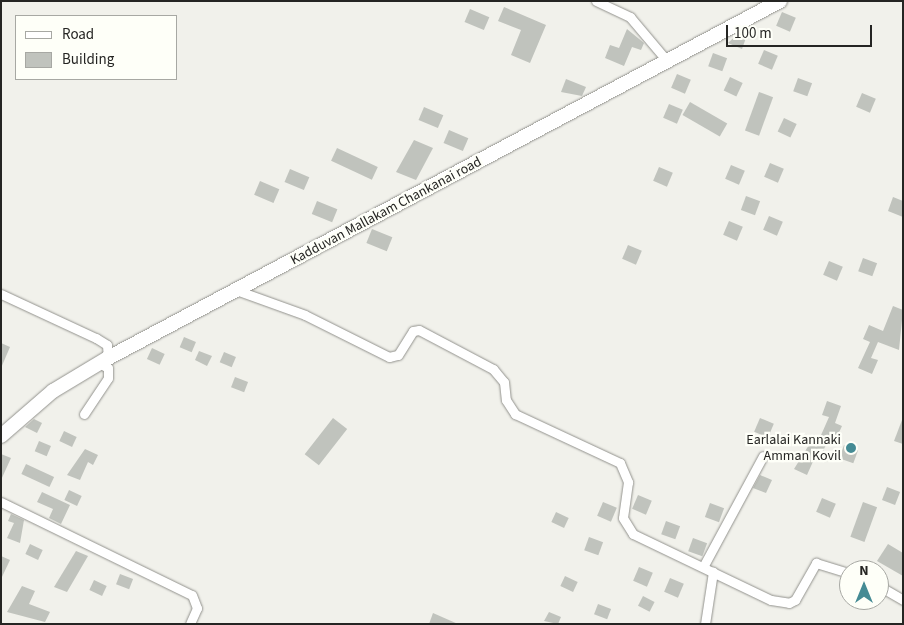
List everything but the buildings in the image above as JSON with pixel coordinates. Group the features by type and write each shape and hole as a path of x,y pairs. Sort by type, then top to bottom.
{"main road":[{"name":"Kadduvan Mallakam Chankanai road","path":"1,436 53,391 104,360 780,1"}],"street":[{"path":"596,1 630,16 668,62"},
{"path":"236,290 305,315 389,357 398,355 413,331 419,330 493,369 504,382 506,400 515,414 620,463 628,482 623,518 633,534 771,600 789,603 816,563 839,570"},
{"path":"1,294 96,338 107,345 104,360 108,368 108,378 84,414"},
{"path":"703,567 763,456"},
{"path":"1,502 192,595 197,608 190,624"},
{"path":"705,624 713,572"},
{"path":"889,592 903,600"}],"place":[{"name":"Earlalai Kannaki Amman Kovil","path":"851,448"}]}
